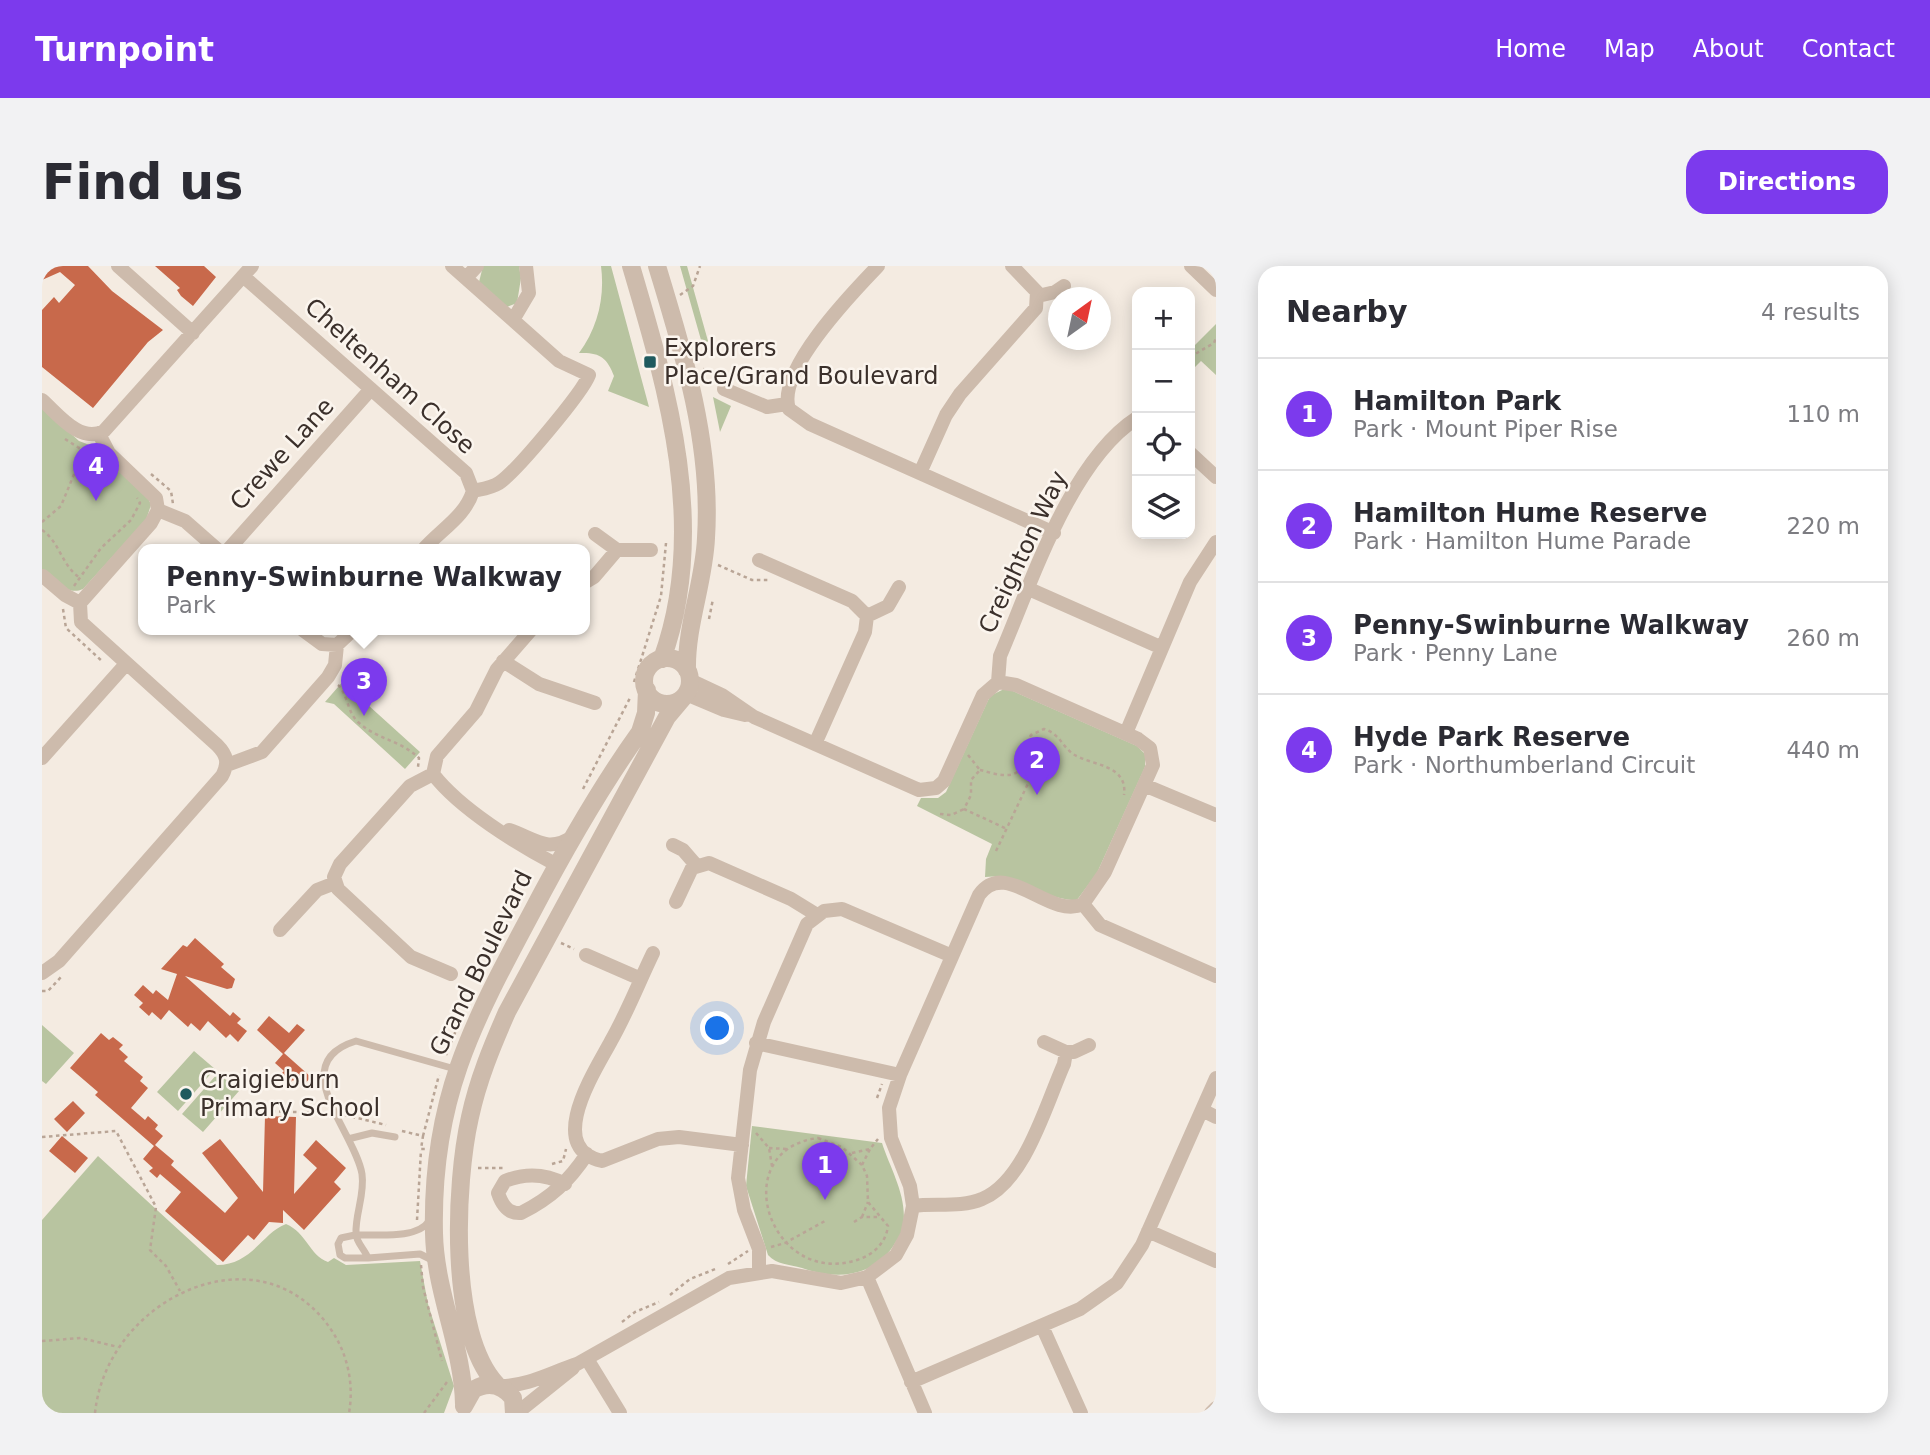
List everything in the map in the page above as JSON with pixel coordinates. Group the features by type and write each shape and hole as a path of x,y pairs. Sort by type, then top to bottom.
{"street":[{"path":"118,266 193,333"},
{"path":"452,266 559,361 589,375 571,404 504,479 488,488 473,491"},
{"path":"466,278 477,266"},
{"path":"513,320 529,293 526,266"},
{"path":"515,1413 582,1362 716,1284 759,1271 794,1274 827,1283 867,1277 896,1255 907,1235 913,1206 910,1186 896,1153 888,1123 893,1073 952,956 979,895 996,883 1008,884 1064,908 1083,904 1105,872 1153,765 1152,753 1144,743 1126,733 1016,685 998,682 983,695 944,781 936,788 925,791 754,717 722,695 687,686 663,703 647,690 647,671 662,659 674,618 679,582 682,506 679,466 665,386 631,266"},
{"path":"657,266 691,382 706,487 704,566 689,634 687,686"},
{"path":"787,404 790,387 815,338 878,266"},
{"path":"920,473 953,405 976,373 1034,312 1038,296 1033,286 1012,266"},
{"path":"1191,266 1216,290"},
{"path":"99,434 247,271"},
{"name":"Cheltenham Close","path":"247,271 371,389 466,473 473,491 463,510 429,544"},
{"path":"1038,296 1055,292 1064,286"},
{"path":"723,383 766,407 787,404"},
{"name":"Crewe Lane","path":"233,544 371,389"},
{"path":"42,400 80,432 99,434"},
{"path":"787,404 800,419 1055,533"},
{"name":"Creighton Way","path":"998,682 1000,656 1071,495 1088,468 1132,423"},
{"path":"99,434 106,448 151,493 165,512 185,521 211,544"},
{"path":"1195,458 1216,477"},
{"path":"42,973 58,961 104,910 222,776 227,765 223,751 121,669 81,622 80,603 150,523 165,512"},
{"path":"595,534 617,550 652,550"},
{"path":"1126,733 1160,647 1190,582 1216,542"},
{"path":"590,579 617,550"},
{"path":"759,560 852,601 867,616"},
{"path":"43,576 65,595 80,603"},
{"path":"867,616 888,606 899,587"},
{"path":"1029,589 1160,647"},
{"path":"815,744 865,632 867,616"},
{"path":"310,635 322,644 337,645"},
{"path":"227,765 262,752 328,677 335,665 337,645 348,635"},
{"path":"451,974 411,957 338,889 335,883 340,864 410,786 428,775 437,756 476,711 493,675 527,635"},
{"path":"662,659 677,660 687,686"},
{"path":"503,662 539,684 595,703"},
{"path":"42,758 121,669"},
{"name":"Grand Boulevard","path":"515,1413 513,1398 485,1373 474,1352 466,1312 459,1218 464,1147 470,1115 489,1052 589,859 667,717 687,686"},
{"name":"Grand Boulevard","path":"463,1410 460,1374 436,1263 433,1211 437,1151 456,1069 483,1004 557,865 640,732 646,713 647,690"},
{"path":"428,775 523,846 557,865 589,859"},
{"path":"1144,785 1216,815"},
{"path":"495,825 548,846 556,846 575,835"},
{"path":"673,845 683,850 696,865"},
{"path":"696,865 709,863 791,899 817,915"},
{"path":"676,902 696,865"},
{"path":"280,930 317,890 335,883"},
{"path":"1083,904 1100,925 1216,976"},
{"path":"759,1271 759,1250 739,1194 744,1126 757,1043 807,924 817,915 832,909 851,911 952,956"},
{"path":"653,953 578,1103 576,1133 587,1154 608,1160 651,1140 679,1137 742,1145"},
{"path":"586,955 641,979"},
{"path":"1045,1042 1066,1052 1074,1052 1089,1045"},
{"path":"757,1043 893,1073"},
{"path":"913,1206 982,1200 1003,1186 1028,1146 1066,1052"},
{"path":"911,1382 1080,1309 1109,1290 1131,1265 1216,1079"},
{"path":"1202,1111 1216,1117"},
{"path":"565,1184 587,1154"},
{"path":"1148,1231 1216,1261"},
{"path":"867,1277 925,1413"},
{"path":"1042,1326 1081,1413"},
{"path":"463,1410 473,1390 488,1384 524,1386 549,1373 582,1362"},
{"path":"582,1362 620,1413"},
{"path":"1211,1413 1216,1408"}],"lane":[{"path":"368,1258 355,1235 362,1180 324,1079 326,1063 333,1052 345,1045 365,1041 456,1069"},
{"path":"348,1139 372,1133 395,1137"},
{"path":"433,1211 422,1229 341,1238 337,1249 340,1255 353,1259 420,1254 436,1263"}],"path":[{"path":"680,295 693,285 700,266"},
{"path":"1195,354 1214,343 1216,338"},
{"path":"701,368 723,383"},
{"path":"61,435 107,466"},
{"path":"42,522 61,506 79,462 106,448"},
{"path":"142,466 171,491 165,512"},
{"path":"121,669 66,628 64,610 57,604 102,548 131,520 140,503 134,492"},
{"path":"42,530 51,537 67,568 80,578"},
{"path":"582,791 632,692 637,667 661,596 667,541"},
{"path":"718,565 752,580 769,580"},
{"path":"328,677 342,688 348,709 355,719 374,735 406,746 419,758 418,767 428,775"},
{"path":"959,750 973,758 980,770 1002,777 1020,768 1026,760 1031,735 1040,729 1051,731 1073,754 1120,775 1125,787 1121,806 1133,811"},
{"path":"996,851 1033,774 1020,768"},
{"path":"940,814 951,815 964,809 971,795 971,780 980,770"},
{"path":"964,809 1007,829"},
{"path":"548,937 586,955"},
{"path":"42,991 48,991 67,971"},
{"path":"876,1103 893,1073"},
{"path":"744,1126 769,1148 787,1149 818,1138 833,1142 851,1153 862,1165 867,1176 868,1202 862,1217"},
{"path":"42,1137 116,1131 156,1207 150,1250 166,1266 181,1292"},
{"path":"862,1165 870,1149 878,1141 877,1135"},
{"path":"769,1148 772,1168 765,1198 771,1220 785,1243 814,1261 849,1263 865,1258 882,1243 888,1226 868,1202"},
{"path":"772,1168 787,1149"},
{"path":"851,1153 870,1149"},
{"path":"854,1222 862,1217 880,1217"},
{"path":"622,1322 635,1312 667,1297 690,1279 729,1264 744,1251 785,1243 825,1221"},
{"path":"95,1413 100,1387 119,1347 147,1314 181,1292 244,1282 282,1288 306,1301 329,1326 342,1350 350,1382 349,1413"},
{"path":"42,1341 81,1338 119,1347"},
{"path":"424,1413 443,1386 460,1374"}],"green space":[{"path":"483,266 519,266 521,278 517,303 507,307 479,282"},
{"path":"601,266 611,266 649,407 608,391 614,376 605,360 597,355 579,353 591,333 599,311"},
{"path":"680,266 687,266 708,341 703,347"},
{"path":"1216,324 1216,375 1201,361 1195,367 1195,345"},
{"path":"713,397 731,406 720,432"},
{"path":"42,407 79,441 100,449 148,497 151,505 146,520 83,589 77,591 61,585 42,569"},
{"path":"345,679 347,686 420,752 405,769 334,704 325,702"},
{"path":"1006,688 1137,746 1145,754 1145,767 1097,873 1077,900 1053,896 1009,879 985,877 986,859 992,844 917,806 921,798 938,798 946,792 990,696"},
{"path":"42,1025 74,1053 46,1084 42,1081"},
{"path":"194,1051 215,1069 178,1111 157,1092"},
{"path":"218,1073 239,1091 203,1132 182,1114"},
{"path":"752,1126 882,1143 904,1209 901,1234 885,1256 864,1270 840,1275 783,1264 768,1255 746,1186"},
{"path":"98,1156 217,1265 239,1260 286,1224 299,1233 316,1254 328,1262 334,1258 346,1265 420,1261 428,1304 454,1386 444,1413 42,1413 42,1220"}],"building":[{"path":"42,266 88,266 112,291 163,330 148,342 93,408 42,367 42,310 54,297 59,303 75,285 60,272 42,280"},
{"path":"155,266 204,266 216,277 193,306 181,296 177,290 180,288"},
{"path":"195,938 224,964 221,967 235,979 232,988 227,989 185,976 230,1016 233,1012 241,1019 237,1023 247,1031 238,1042 230,1034 226,1038 208,1021 200,1031 191,1023 188,1027 169,1010 161,1020 152,1012 149,1016 139,1007 143,1003 134,995 143,985 153,994 156,990 168,1000 177,974 161,969 183,945 187,947"},
{"path":"269,1016 289,1033 297,1024 305,1030 284,1053 311,1077 302,1087 293,1080 290,1083 280,1075 284,1071 275,1063 283,1054 257,1030"},
{"path":"101,1033 109,1040 113,1037 123,1045 119,1049 128,1057 124,1061 143,1077 140,1081 148,1088 131,1108 145,1120 148,1116 158,1125 155,1129 163,1136 155,1145 174,1161 171,1165 225,1213 238,1198 202,1153 220,1139 263,1192 265,1116 296,1117 294,1194 317,1168 303,1155 316,1140 346,1168 334,1182 341,1189 304,1230 283,1210 283,1223 269,1222 254,1240 248,1235 223,1262 165,1211 181,1192 160,1174 157,1178 149,1171 153,1168 143,1159 154,1146 95,1095 98,1092 70,1068"},
{"path":"73,1101 85,1113 67,1132 54,1119"},
{"path":"62,1136 88,1158 75,1173 49,1151"}],"place":[{"name":"Explorers Place/Grand Boulevard","path":"650,362"},
{"name":"Hyde Park Reserve","path":"96,501"},
{"name":"Penny-Swinburne Walkway","path":"364,716"},
{"name":"Hamilton Hume Reserve","path":"1037,795"},
{"name":"Craigieburn Primary School","path":"186,1094"},
{"name":"Hamilton Park","path":"825,1200"}]}
